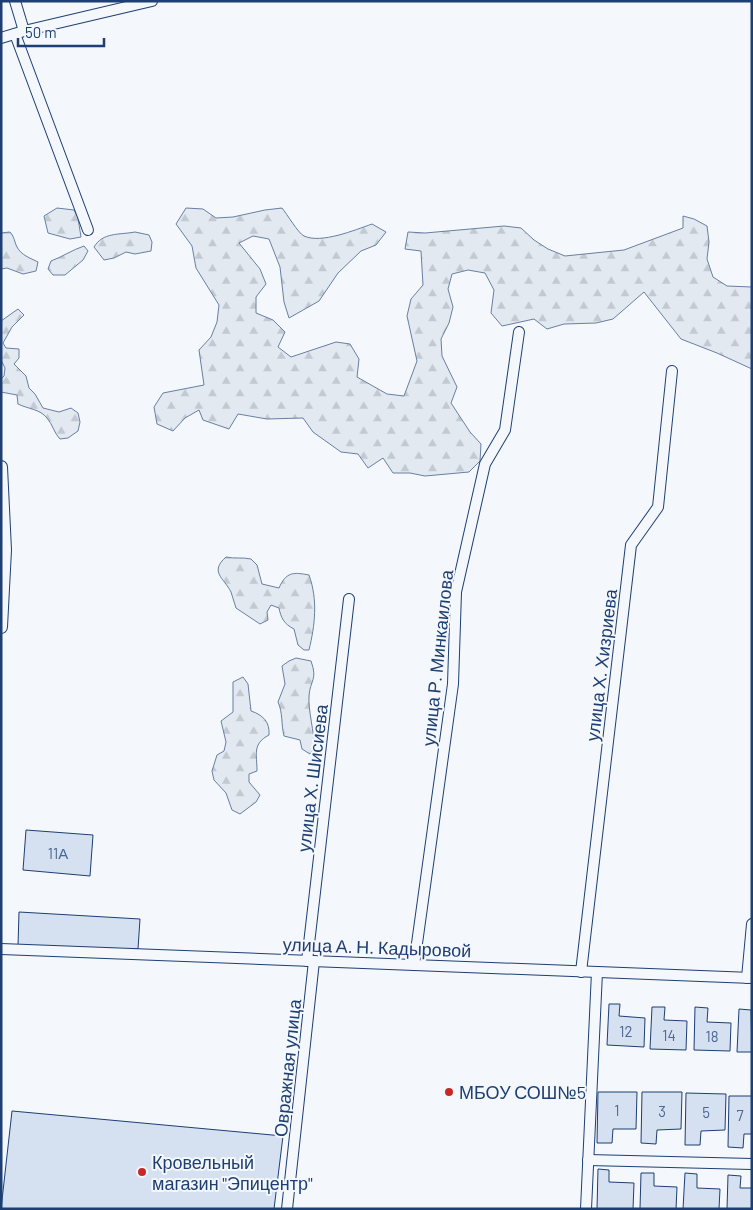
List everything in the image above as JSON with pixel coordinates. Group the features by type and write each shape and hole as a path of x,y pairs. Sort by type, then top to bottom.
{"street":[{"path":"15,1 20,32 88,230"},
{"path":"1,38 152,1"},
{"name":"улица Р. Минкаилова","path":"414,965 453,684 456,592 485,464 505,430 519,332"},
{"name":"улица Х. Хизриева","path":"581,972 631,545 658,506 672,371"},
{"path":"1,627 5,550 2,469"},
{"name":"улица Х. Шисиева","path":"311,961 349,599"},
{"path":"750,978 752,924"},
{"name":"улица А. Н. Кадыровой","path":"1,949 750,978"},
{"name":"Овражная улица","path":"287,1209 311,961"},
{"path":"586,1209 597,972"},
{"path":"588,1160 752,1164"}],"green space":[{"path":"57,208 74,210 78,218 81,237 70,239 48,233 44,216"},
{"path":"186,208 203,209 216,218 233,217 282,208 302,234 311,238 347,233 372,224 386,232 376,245 361,251 338,273 319,301 289,318 284,302 280,267 269,239 253,236 239,243 260,269 266,284 256,297 256,313 273,320 285,332 278,347 291,357 336,342 350,344 359,359 357,377 387,394 404,396 417,361 407,316 411,299 423,285 421,251 405,249 408,232 425,233 504,226 521,228 548,249 565,256 624,250 683,228 683,216 694,219 707,226 709,242 707,259 713,277 727,286 752,287 752,369 681,339 644,292 613,319 596,323 564,324 547,329 534,319 502,326 491,313 494,290 485,273 468,270 452,274 448,289 453,307 449,323 441,339 442,356 457,387 451,403 470,432 481,444 480,461 469,472 425,476 410,473 393,473 383,458 368,468 358,454 341,452 313,432 303,418 267,419 238,414 229,429 203,420 199,410 185,418 173,431 157,424 154,407 163,393 204,385 199,350 211,337 217,322 219,305 196,268 192,246 176,224"},
{"path":"10,232 21,252 38,262 36,271 23,274 7,268 1,269 1,233"},
{"path":"135,232 149,235 152,242 151,251 135,254 126,252 114,258 104,260 94,247 107,236"},
{"path":"84,246 88,251 83,260 65,275 53,275 48,269 51,261"},
{"path":"18,309 24,315 12,327 3,343 6,348 19,349 19,358 14,364 26,376 29,388 43,408 59,412 71,408 78,413 80,422 78,431 68,438 60,439 44,415 34,409 18,404 17,395 1,392 1,379 4,376 5,368 1,360 1,321"},
{"path":"226,557 251,559 257,565 262,584 279,588 284,579 291,574 309,575 314,594 315,612 309,650 304,650 298,645 294,629 284,620 279,608 271,605 267,612 268,620 260,624 236,608 231,592 218,571 221,562"},
{"path":"296,658 311,661 314,672 309,701 315,748 310,754 302,749 300,740 284,736 281,710 278,702 285,684 282,666"},
{"path":"243,677 248,684 251,711 265,720 269,735 258,746 256,755 257,771 249,774 249,782 260,795 256,802 240,814 232,810 226,793 214,780 212,771 217,755 224,751 226,742 221,721 233,712 233,682"}],"building":[{"path":"26,830 93,835 90,876 23,870"},
{"path":"19,912 140,919 138,949 18,946"},
{"path":"609,1004 620,1004 619,1016 645,1018 644,1047 607,1045"},
{"path":"652,1007 665,1007 664,1020 687,1021 686,1050 650,1049"},
{"path":"695,1007 708,1008 707,1022 731,1023 730,1051 694,1050"},
{"path":"739,1009 751,1010 752,1052 737,1052"},
{"path":"598,1092 637,1092 636,1129 613,1129 612,1143 597,1143"},
{"path":"642,1092 682,1092 681,1129 657,1130 656,1144 641,1143"},
{"path":"686,1093 726,1094 725,1130 701,1131 700,1145 685,1145"},
{"path":"729,1096 752,1096 752,1134 744,1134 743,1148 728,1147"},
{"name":"Кровельный магазин \"Эпицентр\"","path":"12,1111 283,1136 274,1209 1,1209"},
{"path":"598,1169 609,1170 609,1182 634,1183 633,1209 597,1209"},
{"path":"641,1173 654,1173 654,1186 677,1187 676,1209 640,1209"},
{"path":"685,1173 697,1174 697,1188 720,1189 719,1209 683,1209"},
{"path":"728,1175 741,1176 740,1188 752,1188 752,1209 727,1209"}],"place":[{"name":"МБОУ СОШ№5","path":"449,1092"},
{"name":"Кровельный магазин \"Эпицентр\"","path":"142,1172"}]}
